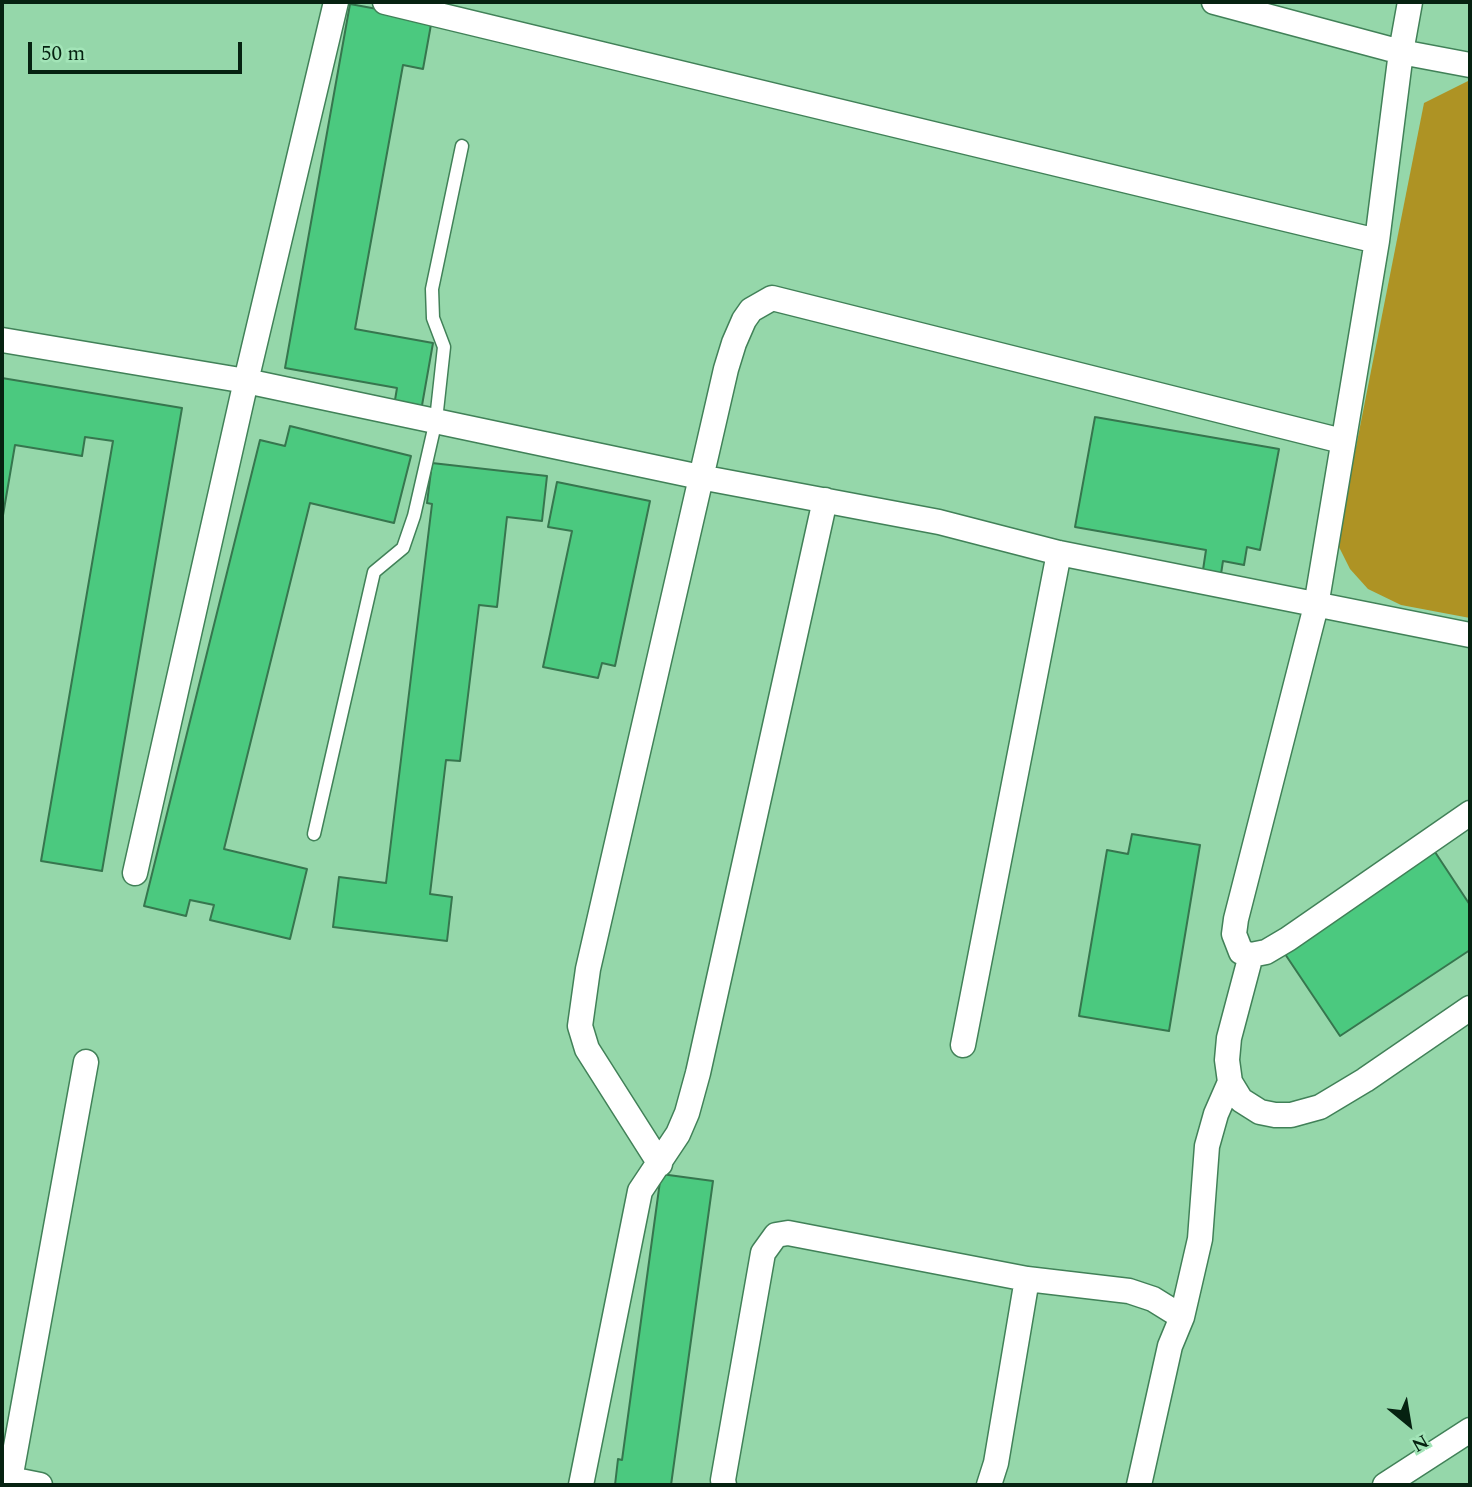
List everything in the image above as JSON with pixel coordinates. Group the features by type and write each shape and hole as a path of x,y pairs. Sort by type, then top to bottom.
{"street":[{"path":"135,873 246,381 336,2"},
{"path":"385,2 1377,241"},
{"path":"1213,2 1401,51 1470,65"},
{"path":"1410,2 1401,51 1377,241 1316,606 1236,919 1234,934 1241,952 1251,955 1266,952 1288,939 1470,813"},
{"path":"660,1164 587,1049 580,1026 588,969 700,477 734,343 751,310 772,298 1342,440"},
{"path":"2,340 246,381 700,477 939,522 1059,553 1470,635"},
{"path":"581,1485 640,1191 660,1164 687,1113 698,1073 825,500"},
{"path":"963,1045 1059,553"},
{"path":"1251,955 1229,1038 1227,1060 1230,1082 1241,1100 1267,1114 1292,1115 1320,1107 1365,1080 1470,1007"},
{"path":"40,1485 10,1482 86,1062"},
{"path":"1139,1485 1170,1346 1182,1317 1200,1239 1207,1146 1216,1114 1230,1082"},
{"path":"724,1485 763,1253 776,1236 788,1233 1027,1279 1104,1287 1141,1294 1182,1317"},
{"path":"989,1485 996,1463 1027,1279"},
{"path":"1385,1485 1470,1430"}],"lane":[{"path":"314,834 373,572 403,548 414,516 436,420 444,347 433,318 432,289 462,146"}],"shaded area":[{"path":"1470,80 1470,618 1401,605 1368,589 1350,569 1337,543 1424,103"}],"building":[{"path":"350,4 432,19 423,69 403,65 355,329 433,343 421,411 394,406 397,388 285,368"},
{"path":"2,378 182,408 102,871 41,861 113,441 85,437 82,456 15,445 2,521"},
{"path":"1095,417 1279,449 1260,550 1247,547 1244,565 1223,561 1221,574 1203,570 1206,550 1075,527"},
{"path":"290,426 411,456 394,523 310,503 224,849 307,869 290,939 210,920 214,905 190,900 186,916 144,906 260,440 285,446"},
{"path":"432,463 547,476 542,521 507,517 497,607 479,605 460,761 446,760 430,894 452,897 447,941 333,927 339,877 386,883 432,504 427,503"},
{"path":"557,482 650,501 615,666 602,663 598,678 543,667 572,531 548,527"},
{"path":"1132,834 1200,845 1169,1031 1079,1016 1107,850 1128,854"},
{"path":"1435,852 1470,905 1470,950 1340,1036 1283,951"},
{"path":"661,1174 713,1181 671,1485 615,1485 618,1459 622,1460"}]}
